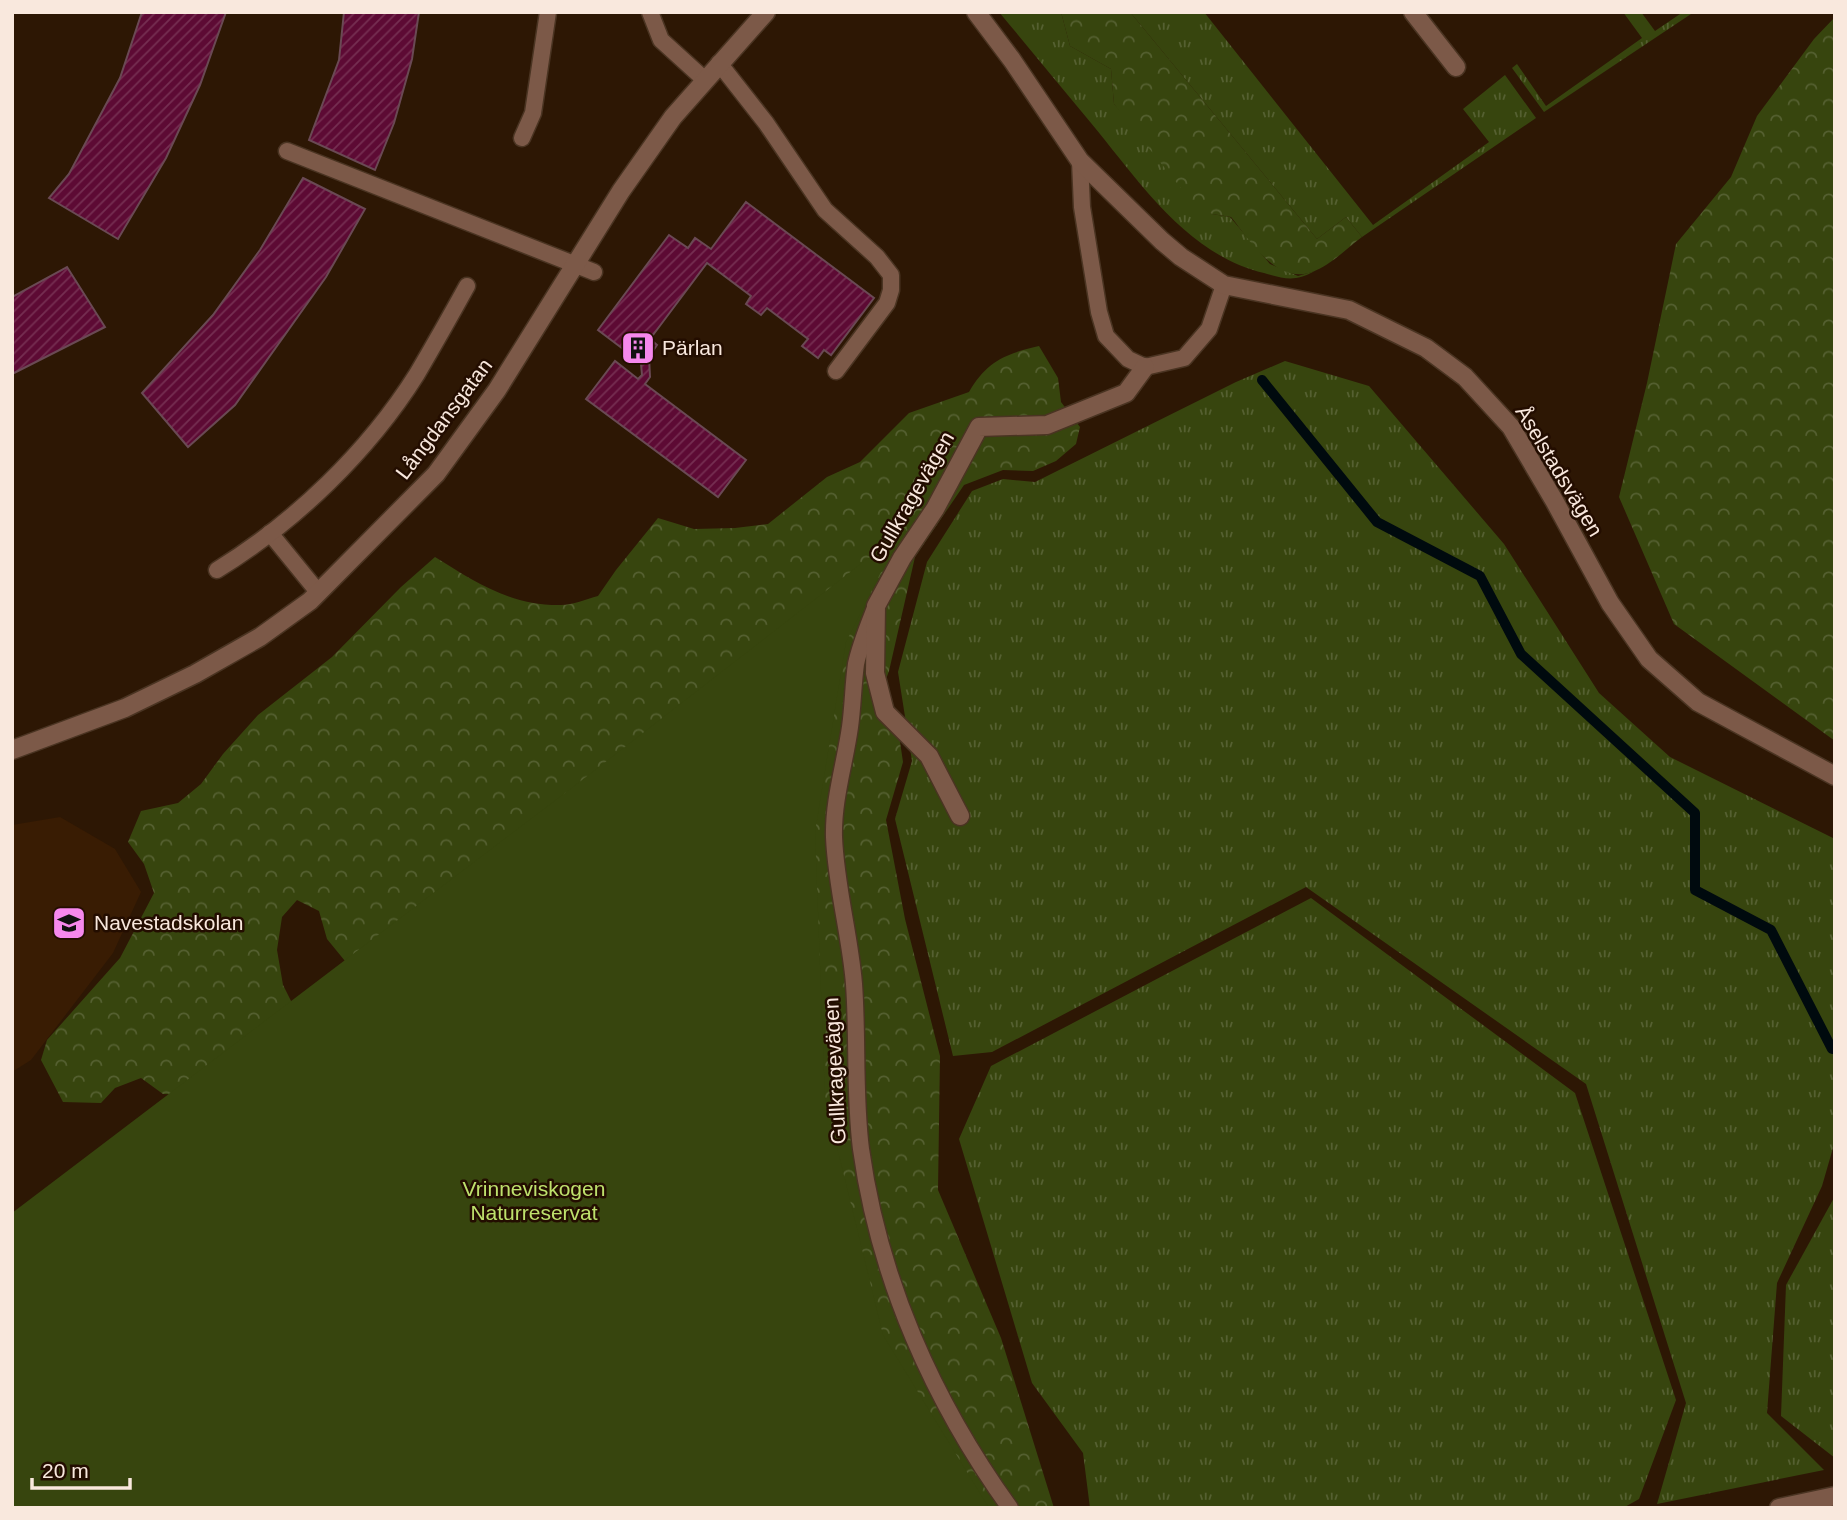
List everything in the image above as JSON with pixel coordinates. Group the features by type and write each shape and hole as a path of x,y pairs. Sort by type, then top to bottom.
{"street":[{"name":"Långdansgatan","path":"12,750 125,708 195,674 260,637 318,592 436,474 497,390 621,191 673,117 766,12"},
{"name":"Åselstadsvägen","path":"976,12 1080,161 1162,241 1224,285 1349,310 1426,348 1465,377 1511,427 1610,603 1649,659 1698,702 1835,776"},
{"path":"1413,12 1456,66"},
{"name":"Gullkragevägen","path":"960,816 929,757 885,712 875,673 876,606 902,558 935,509 979,427 1047,425 1126,393 1145,367"},
{"path":"1779,1508 1806,1505 1835,1496"}],"lane":[{"path":"523,138 533,113 548,12"},
{"path":"650,12 661,40 705,80"},
{"path":"719,63 766,123 825,210 877,257 891,275 891,290 887,303 836,370"},
{"path":"287,151 594,272"},
{"path":"1080,161 1082,207 1091,269 1106,336 1128,359 1145,367 1184,358 1209,329 1224,285"},
{"path":"217,570 270,533 337,472 372,435 416,375 467,286"},
{"path":"270,533 318,592"},
{"name":"Gullkragevägen","path":"876,606 856,664 834,835 839,893 853,984 861,1149 888,1270 922,1359 962,1435 1010,1508"}],"shaded area":[{"name":"Navestadskolan","path":"60,817 115,849 141,892 113,953 31,1060 12,1072 12,825"}],"green space":[{"path":"999,12 1061,12 1070,46 1111,69 1114,104 1212,214 1230,217 1270,264 1298,276 1315,271 1301,277 1290,278 1264,273 1236,264 1188,233 1147,191"},
{"path":"1061,12 1130,12 1317,239 1346,217 1362,237 1332,261 1312,272 1287,272 1265,258 1231,217 1212,214 1189,198 1114,104 1111,69 1070,46"},
{"path":"1130,12 1204,12 1373,225 1489,142 1463,109 1505,75 1536,118 1362,237 1346,217 1317,239"},
{"path":"1623,12 1641,12 1655,31 1683,12 1694,12 1544,112 1512,68 1517,64 1546,106 1642,38"},
{"path":"1835,17 1835,741 1674,624 1619,497 1647,383 1676,244 1731,177 1757,116 1814,39"},
{"path":"1039,346 1058,378 1061,402 1080,427 1076,444 1056,461 1033,471 1003,470 964,485 915,557 889,671 875,709 899,735 903,762 886,820 905,919 940,1056 938,1190 1001,1338 1054,1508 509,1508 345,961 327,939 319,911 297,900 282,917 277,950 283,985 292,1003 194,1095 163,1094 141,1078 115,1088 101,1103 63,1102 41,1060 47,1040 120,958 154,893 144,864 128,842 141,811 178,803 201,784 223,754 258,715 332,657 401,587 435,557 494,591 526,601 566,605 598,596 658,518 694,529 768,524 827,477 860,462 909,413 969,392 983,373 998,360"},
{"path":"1285,361 1369,386 1504,544 1599,693 1670,757 1835,839 1835,1141 1822,1186 1777,1283 1767,1413 1824,1470 1657,1504 1686,1403 1586,1084 1306,887 992,1052 953,1056 895,819 912,761 898,672 927,562 972,491 1003,479 1035,482 1236,382"},
{"name":"Vrinneviskogen Naturreservat","path":"907,528 884,566 846,642 815,832 825,1098 883,1335 989,1508 12,1508 12,1213 590,774"},
{"path":"1311,898 1575,1093 1676,1400 1639,1499 1623,1508 1090,1508 1083,1453 1032,1383 959,1139 991,1066"},
{"path":"1835,1196 1835,1458 1781,1416 1786,1285"}],"building":[{"path":"142,12 226,12 200,85 166,158 118,239 49,198 69,174 120,78"},
{"path":"344,12 419,12 412,59 394,123 375,170 309,140 339,60"},
{"path":"303,178 365,209 326,277 235,405 188,447 142,393 213,315 260,250"},
{"name":"Pärlan","path":"746,202 874,298 831,355 824,350 818,358 802,346 808,339 767,308 761,315 746,304 751,296 707,263 650,339 657,345 649,357 650,377 645,384 746,460 718,497 586,399 615,361 638,379 642,375 640,353 635,358 598,330 669,235 688,248 695,238 711,249"},
{"path":"67,267 105,327 12,374 12,297"}],"waterway":[{"path":"1262,380 1377,522 1480,576 1521,654 1695,813 1695,890 1771,930 1832,1049 1835,1049"}],"place":[{"name":"Pärlan","path":"638,348"},
{"name":"Navestadskolan","path":"69,923"}]}
